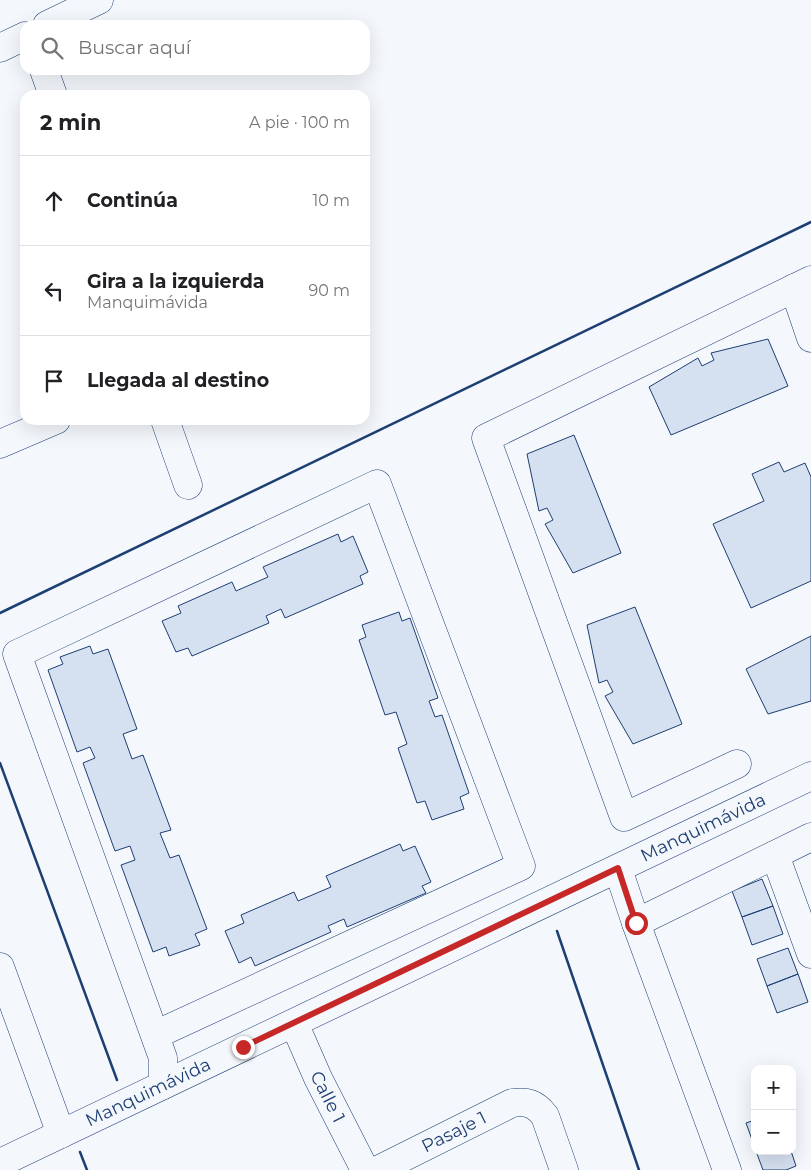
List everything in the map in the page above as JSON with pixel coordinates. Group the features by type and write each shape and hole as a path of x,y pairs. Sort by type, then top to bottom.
{"street":[{"path":"57,20 99,0"},
{"path":"0,48 20,38"},
{"path":"46,75 51,90"},
{"path":"737,764 624,818 486,438 803,284 811,338"},
{"path":"0,444 44,425"},
{"path":"167,425 188,485"},
{"path":"155,1035 521,866 377,484 17,654 163,1058 163,1085"},
{"name":"Manquimávida","path":"0,1163 811,776"},
{"path":"636,923 811,837"},
{"path":"774,855 811,954"},
{"path":"618,868 636,923 727,1170"},
{"path":"0,967 61,1134"},
{"name":"Calle 1","path":"294,1023 318,1078 365,1170"},
{"name":"Pasaje 1","path":"378,1170 512,1103 522,1102 532,1104 546,1116 564,1170"}],"building":[{"path":"768,339 788,386 671,435 649,387 698,358 702,366 714,360 711,353"},
{"path":"574,435 621,553 573,573 545,524 553,520 547,508 539,511 527,454"},
{"path":"779,462 784,472 805,463 811,477 811,581 751,608 713,524 764,501 752,474"},
{"path":"338,534 341,542 353,536 368,572 360,576 363,584 285,618 281,609 266,616 269,623 192,656 188,648 176,652 162,621 181,613 178,606 232,582 236,591 268,577 263,567"},
{"path":"635,607 682,724 633,744 605,696 613,692 607,680 599,683 587,625"},
{"path":"399,612 402,621 410,618 438,698 429,701 435,717 442,715 469,793 460,797 464,809 432,820 425,801 417,803 398,748 407,744 396,712 385,715 359,640 366,637 362,625"},
{"path":"811,636 811,701 768,714 746,669"},
{"path":"90,646 93,654 108,649 137,729 123,734 132,759 143,755 171,830 160,833 170,858 179,855 207,929 195,934 200,945 169,956 166,947 153,952 121,865 135,860 130,846 115,851 83,763 95,758 90,747 77,752 48,670 63,664 60,657"},
{"path":"400,844 403,851 415,846 431,882 422,886 426,893 347,927 344,919 328,926 331,932 255,966 251,957 239,963 225,931 244,923 241,915 294,892 298,901 331,887 326,876"},
{"path":"762,879 773,906 742,917 732,891"},
{"path":"773,906 783,934 752,945 742,917"},
{"path":"788,948 798,974 767,986 757,959"},
{"path":"798,974 808,1002 777,1013 767,986"},
{"path":"751,1121 751,1137 746,1123"},
{"path":"757,1155 792,1155 796,1166 786,1170 763,1170"}],"wall":[{"path":"0,613 811,222"},
{"path":"0,763 117,1080"},
{"path":"557,931 639,1170"},
{"path":"80,1152 87,1170"}],"route":[{"path":"243,1047 618,868 636,923"}]}
